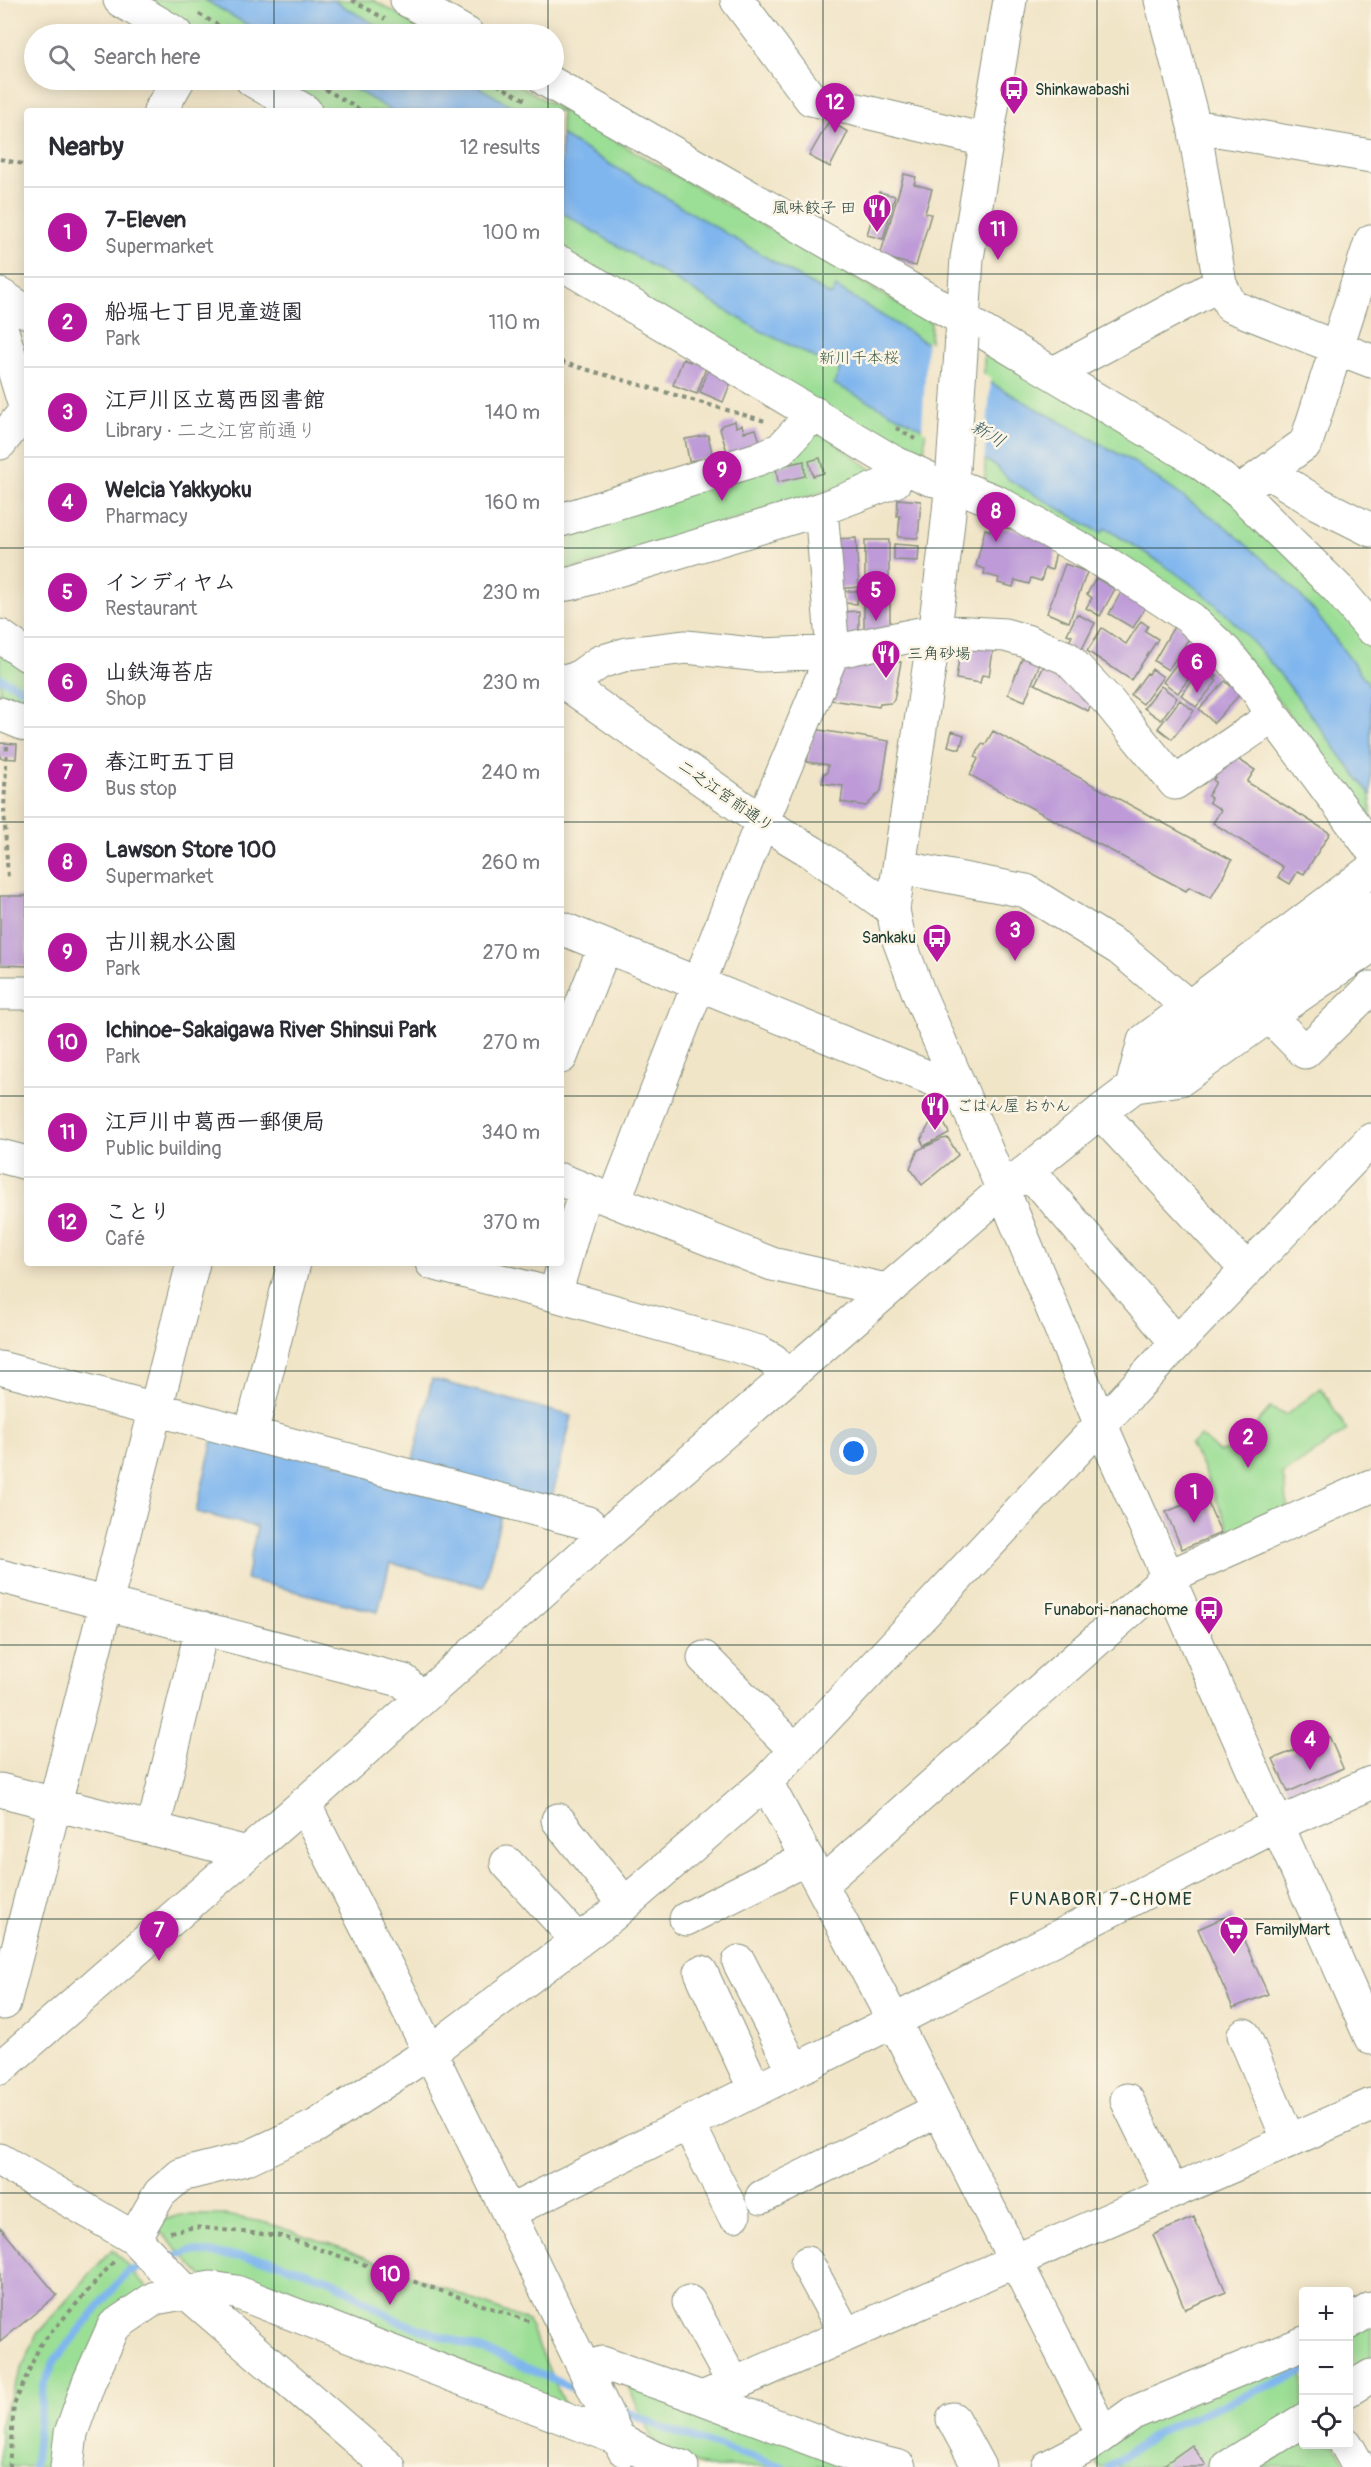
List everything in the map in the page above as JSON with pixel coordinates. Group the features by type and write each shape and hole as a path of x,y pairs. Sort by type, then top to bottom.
{"street":[{"path":"120,0 185,23"},
{"path":"737,0 811,99 985,140"},
{"path":"1010,0 967,258 952,476 935,631 893,910 899,940 919,994 959,1085 1013,1182 1101,1425 1371,2038"},
{"path":"1161,0 1194,126 1220,284 1231,306 1338,350 1371,361"},
{"path":"399,11 437,24"},
{"path":"162,108 172,90"},
{"path":"285,90 311,98"},
{"path":"540,93 962,328 1053,373 1197,460 1239,492 1338,589 1371,628"},
{"path":"1194,126 1371,156"},
{"path":"1239,492 1306,444 1338,350 1371,241"},
{"path":"564,265 902,466 930,479 952,476 1111,566 1190,618 1226,652 1259,693 1273,716 1371,848"},
{"path":"1053,373 1220,284"},
{"path":"0,295 24,310"},
{"path":"0,324 24,405"},
{"path":"564,519 758,459 782,449 814,413"},
{"path":"0,443 24,414"},
{"path":"564,585 821,509 895,481 902,466"},
{"path":"1268,472 1317,503 1371,530"},
{"path":"564,1266 587,1191 699,984 832,652 821,509"},
{"path":"564,682 600,662 627,654 686,647 761,655 832,652 935,631 1005,635 1026,640 1067,658 1108,701 1175,783 1273,716"},
{"path":"0,636 11,646 24,652"},
{"name":"二之江宮前通り","path":"564,684 764,823 812,852 893,910"},
{"path":"899,867 1026,891 1120,949 1188,1006"},
{"path":"1132,1087 1144,1041 1371,870"},
{"path":"0,2068 304,1804 602,1538 1013,1182 1132,1087 1367,911"},
{"path":"564,929 935,1080 959,1085"},
{"path":"564,1050 606,946"},
{"path":"1132,1087 1181,1079 1371,946"},
{"path":"1269,1016 1305,1052 1371,988"},
{"path":"0,993 24,993"},
{"path":"1100,1112 1247,1270"},
{"path":"134,2238 160,2193 181,2175 245,2159 316,2126 430,2052 625,1904 765,1782 1177,1343 1371,1142"},
{"path":"0,1156 24,1162"},
{"path":"1013,1182 1044,1188 1177,1343"},
{"path":"587,1191 772,1264 886,1290"},
{"path":"38,2036 15,2006 2,2002 158,1409 192,1266"},
{"path":"251,1434 293,1266"},
{"path":"456,1266 496,1271 555,1295 759,1352 773,1360 786,1378"},
{"path":"555,1295 564,1266"},
{"path":"0,1368 588,1523 602,1538"},
{"path":"686,1919 814,1871 1168,1577 1371,1486"},
{"path":"2,1586 106,1603 404,1681 420,1699"},
{"path":"153,1829 202,1628"},
{"path":"704,1658 795,1750"},
{"path":"765,1782 894,2021 1103,2434"},
{"path":"509,2212 894,2021 1277,1825 1371,1783"},
{"path":"0,1790 247,1853"},
{"path":"304,1804 430,2052 626,2453"},
{"path":"558,1820 625,1904"},
{"path":"507,1863 578,1941"},
{"path":"739,1962 794,2070"},
{"path":"701,1972 755,2090"},
{"path":"1244,2035 1290,2141"},
{"path":"1127,2100 1172,2192"},
{"path":"702,2397 1371,2105"},
{"path":"762,2197 938,2109"},
{"path":"688,2123 734,2216"},
{"path":"0,2160 134,2238 186,2292 388,2467"},
{"path":"807,2264 846,2335"},
{"path":"67,2467 71,2433 89,2382 114,2326 155,2298 211,2288 236,2292 626,2453 654,2458 682,2467"},
{"path":"689,2302 734,2384"},
{"path":"1353,2320 1371,2309"},
{"path":"1048,2467 1086,2447 1133,2413 1299,2345"},
{"path":"585,2369 602,2363 702,2397 858,2457 899,2467"},
{"path":"1353,2387 1371,2376"},
{"path":"953,2419 979,2467"},
{"path":"1228,2467 1299,2423"},
{"path":"1348,2449 1359,2467"}],"path":[{"path":"352,0 399,11"},
{"path":"311,98 350,108"},
{"path":"0,159 24,164"},
{"path":"564,363 768,421"},
{"path":"8,879 4,808 11,719"},
{"path":"9,2467 14,2405 40,2345 134,2238 195,2228 281,2236 536,2323"}],"green space":[{"path":"135,0 373,0 415,24 175,24"},
{"name":"新川千本桜","path":"283,90 527,90 559,108 313,108"},
{"name":"新川千本桜","path":"564,111 931,322 924,460 904,463 564,261"},
{"path":"984,344 1235,500 1371,640 1371,821 1220,625 985,482"},
{"path":"814,427 879,475 564,572 564,526"},
{"path":"0,647 24,659 24,713 0,700"},
{"path":"1321,1388 1347,1430 1283,1475 1288,1506 1232,1535 1199,1460 1190,1445 1201,1436 1219,1452 1235,1449 1270,1408 1286,1415"},
{"path":"180,2215 226,2215 267,2223 339,2247 528,2321 566,2409 205,2279 157,2228 164,2220"},
{"path":"112,2249 154,2295 136,2304 56,2467 0,2467 0,2426 7,2403 37,2334"},
{"path":"1371,2322 1371,2371 1353,2382 1353,2341 1353,2331"},
{"path":"1299,2355 1299,2415 1215,2467 1100,2467 1091,2455 1153,2415"},
{"path":"625,2379 854,2467 707,2467 656,2448"},
{"path":"1299,2444 1299,2449 1337,2449 1347,2467 1261,2467"}],"water":[{"path":"205,0 333,0 374,24 246,24"},
{"path":"356,90 484,90 515,108 387,108"},
{"name":"新川","path":"564,137 831,296 836,287 998,387 1135,463 1226,527 1282,576 1315,612 1371,687 1371,795 1257,647 1201,592 1105,528 1101,533 1009,480 995,465 834,384 840,370 759,330 564,214"},
{"path":"432,1379 572,1416 550,1505 411,1469"},
{"path":"215,1431 503,1507 484,1587 390,1563 378,1612 246,1579 257,1527 196,1512"}],"pier":[{"path":"927,341 991,379 984,462 922,430"}],"building":[{"path":"829,121 848,132 830,167 809,156"},
{"path":"904,174 916,177 914,184 932,189 925,213 931,214 916,266 880,256"},
{"path":"879,192 895,196 883,239 867,235"},
{"path":"683,359 690,362 691,359 707,365 697,394 673,385"},
{"path":"709,368 733,377 723,402 700,392"},
{"path":"735,421 736,427 742,425 744,432 756,429 761,445 728,455 720,429 722,425"},
{"path":"708,435 713,457 689,461 685,439"},
{"path":"820,458 824,473 813,476 809,461"},
{"path":"804,461 805,476 778,482 776,467"},
{"path":"898,499 921,501 918,538 898,537 900,516 897,516"},
{"path":"991,528 1006,528 1024,532 1057,547 1052,570 1045,568 1041,581 1031,578 1029,584 1015,580 1013,587 998,583 999,578 984,574 985,569 976,566 985,529 990,531"},
{"path":"856,538 859,587 835,589 832,539"},
{"path":"865,540 889,540 889,578 865,579"},
{"path":"894,544 919,546 918,561 894,560"},
{"path":"1065,564 1087,572 1069,622 1047,613"},
{"path":"1096,578 1115,589 1100,616 1086,608 1092,598 1087,594"},
{"path":"1123,589 1148,603 1133,628 1109,614"},
{"path":"845,591 858,591 857,604 844,603"},
{"path":"864,597 890,598 890,628 864,635"},
{"path":"859,611 859,636 842,637 841,612"},
{"path":"1077,614 1095,623 1079,655 1066,648 1072,636 1067,634"},
{"path":"1141,621 1148,626 1145,631 1158,639 1131,680 1087,651 1102,628 1126,644"},
{"path":"1176,623 1192,634 1168,670 1154,661"},
{"path":"962,640 994,645 989,676 982,675 980,683 956,679"},
{"path":"1025,651 1042,658 1025,701 1008,694"},
{"path":"1186,651 1201,662 1178,693 1163,682"},
{"path":"844,657 901,662 894,700 891,703 880,704 879,707 830,700"},
{"path":"1046,662 1075,676 1092,703 1088,711 1035,684"},
{"path":"1204,666 1217,676 1214,679 1217,681 1196,707 1181,695"},
{"path":"1152,669 1163,677 1143,704 1131,695"},
{"path":"1225,681 1240,694 1214,723 1199,709"},
{"path":"1161,686 1177,698 1161,720 1144,708"},
{"path":"1180,700 1194,711 1172,739 1158,728"},
{"path":"813,729 889,741 881,791 866,806 841,802 843,786 822,783 828,765 807,762"},
{"path":"952,731 964,735 960,749 948,746"},
{"path":"993,731 1232,860 1211,898 1189,887 1186,891 970,775 978,759 975,757"},
{"path":"0,743 17,744 16,759 0,758"},
{"path":"1233,756 1255,770 1247,782 1330,833 1304,874 1298,871 1290,884 1278,877 1283,867 1213,823 1221,810 1209,802 1211,798 1208,796 1216,782 1213,780 1220,769 1223,771"},
{"path":"0,896 24,896 24,966 0,965"},
{"path":"941,1117 949,1133 924,1146 921,1140 931,1121"},
{"path":"948,1138 958,1155 922,1185 910,1168 918,1150"},
{"path":"1205,1496 1221,1533 1182,1549 1166,1512"},
{"path":"1329,1736 1343,1768 1288,1792 1273,1759"},
{"path":"1232,1914 1268,1994 1233,2008 1198,1929"},
{"path":"1194,2217 1226,2292 1185,2309 1153,2235"},
{"path":"0,2227 57,2295 0,2342"},
{"path":"1192,2445 1206,2465 1203,2467 1161,2467"}],"waterway":[{"path":"0,678 24,690"},
{"path":"167,2259 190,2251 269,2260 331,2280 398,2321 497,2355 584,2393"},
{"path":"34,2467 44,2385 55,2360 127,2272 147,2265"},
{"path":"1109,2467 1162,2430 1299,2373"},
{"path":"614,2406 668,2430 783,2467"}],"place":[{"name":"Shinkawabashi","path":"1014,116"},
{"name":"ことり","path":"835,133"},
{"name":"風味餃子 田","path":"877,234"},
{"name":"江戸川中葛西一郵便局","path":"998,260"},
{"name":"古川親水公園","path":"722,501"},
{"name":"Lawson Store 100","path":"996,542"},
{"name":"インディヤム","path":"876,621"},
{"name":"三角砂場","path":"886,680"},
{"name":"山鉄海苔店","path":"1197,693"},
{"name":"江戸川区立葛西図書館","path":"1015,961"},
{"name":"Sankaku","path":"937,964"},
{"name":"ごはん屋 おかん","path":"935,1132"},
{"name":"船堀七丁目児童遊園","path":"1248,1468"},
{"name":"7-Eleven","path":"1194,1523"},
{"name":"Funabori-nanachome","path":"1209,1636"},
{"name":"Welcia Yakkyoku","path":"1310,1770"},
{"name":"FamilyMart","path":"1234,1956"},
{"name":"春江町五丁目","path":"159,1961"},
{"name":"Ichinoe-Sakaigawa River Shinsui Park","path":"390,2305"}],"district":[{"name":"FUNABORI 7-CHOME","path":"1101,1899"}]}
